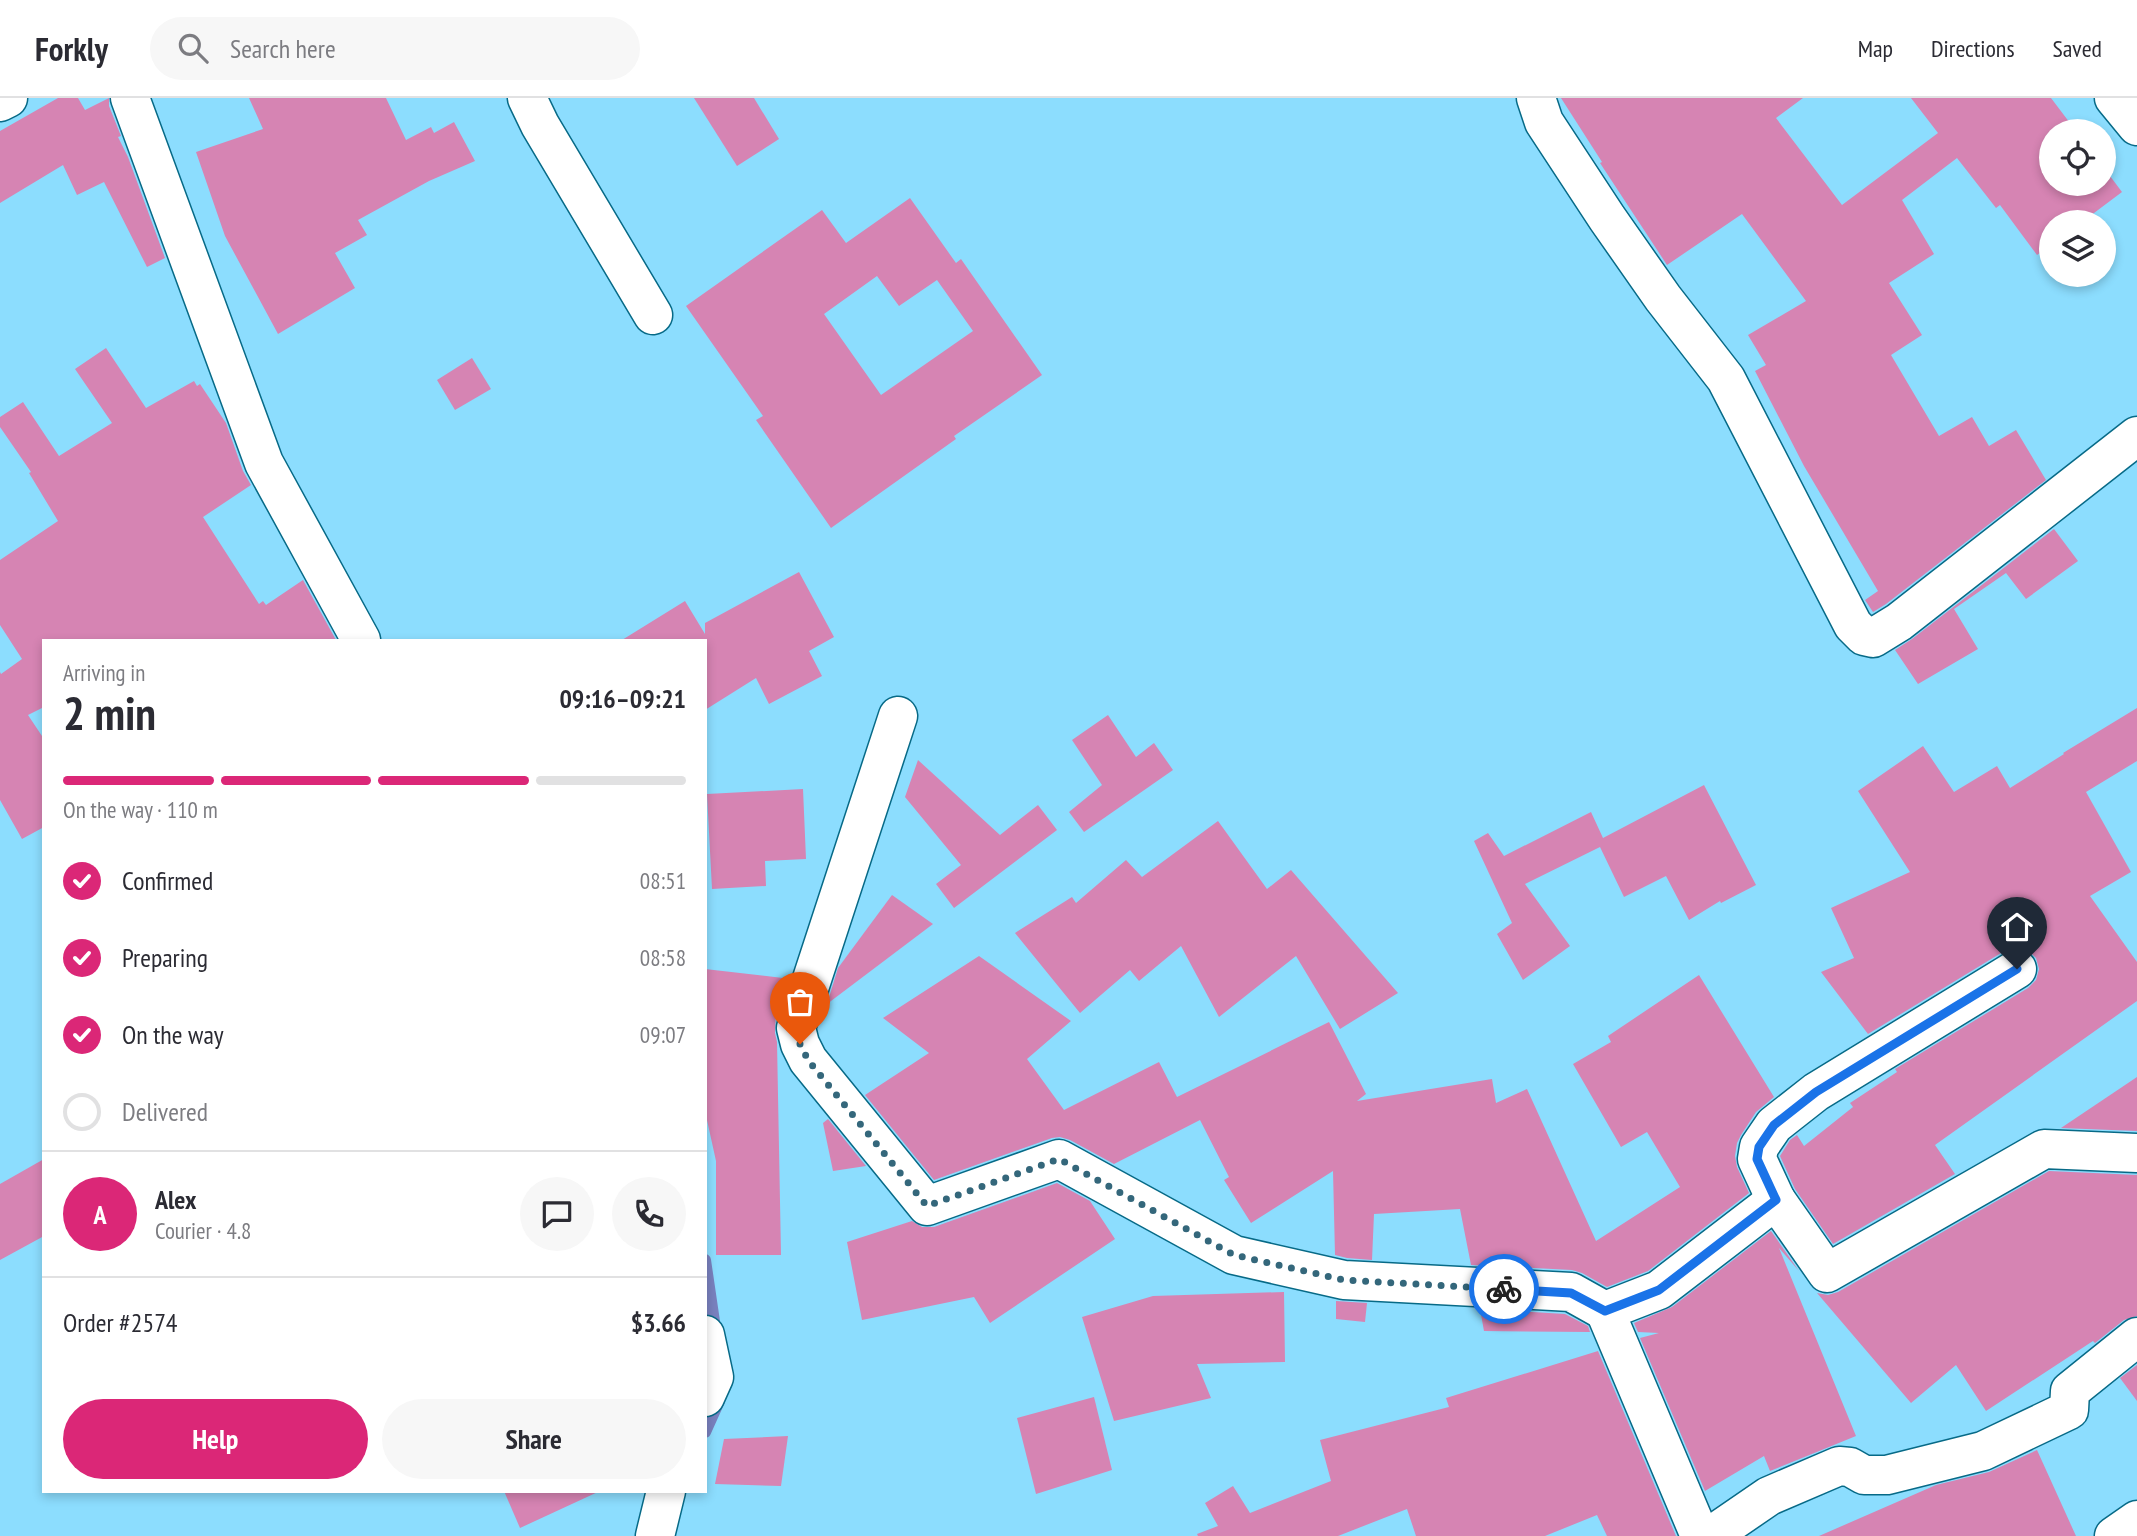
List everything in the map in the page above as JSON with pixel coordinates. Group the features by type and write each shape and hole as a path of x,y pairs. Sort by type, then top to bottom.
{"street":[{"path":"0,102 8,98"},
{"path":"130,98 264,463 360,639"},
{"path":"527,98 540,125 653,315"},
{"path":"1536,98 1544,122 1607,218 1663,298 1726,379 1853,625 1864,636 1873,638 1899,622 2137,436"},
{"path":"2114,98 2137,126"},
{"path":"898,716 796,1028 808,1060 927,1206 1059,1159 1234,1255 1344,1280 1571,1293 1605,1311 1700,1536"},
{"path":"2017,969 1816,1092 1774,1125 1759,1147 1757,1159 1776,1200 1827,1273 2044,1149 2137,1153"},
{"path":"1605,1311 1659,1290 1776,1200"},
{"path":"1713,1536 1769,1496 1839,1466 1850,1467 1864,1475 1887,1475 1983,1451 2070,1410 2070,1391 2137,1336"},
{"path":"707,1344 714,1377 707,1393"},
{"path":"655,1536 666,1493"},
{"path":"2114,1536 2137,1520"}],"building":[{"path":"58,98 78,98 85,110 109,98 109,106 121,136 118,137 165,258 147,267 104,182 77,195 63,165 0,203 0,131"},
{"path":"249,98 386,98 406,140 431,127 434,133 454,122 475,161 429,181 358,220 367,235 335,253 355,288 278,334 225,236 196,152 263,129"},
{"path":"694,98 754,98 779,139 737,166"},
{"path":"1561,98 1803,98 1776,118 1842,205 1938,133 1911,98 2051,98 2067,119 2039,119 2039,196 2116,196 2116,184 2122,192 2098,210 2039,210 2037,255 2000,205 1996,208 1957,158 1902,200 1934,254 1889,283 1922,335 1891,355 1939,436 1972,417 1989,446 2016,430 2046,480 1873,612 1865,600 1878,591 1804,466 1755,371 1766,365 1748,335 1806,301 1742,214 1667,265 1600,163 1602,162"},
{"path":"910,198 956,263 961,259 1042,375 954,436 956,439 831,528 756,420 763,416 686,306 822,210 846,243","holes":["877,276 899,306 937,280 973,331 881,395 824,314"]},
{"path":"106,348 146,408 194,381 197,386 200,384 226,423 243,471 251,485 203,517 259,604 263,601 266,605 303,580 335,639 42,639 42,708 28,715 42,736 42,828 22,839 0,800 0,672 1,674 22,659 0,625 0,560 58,521 29,473 31,472 0,427 0,417 23,402 59,456 112,423 75,369"},
{"path":"472,358 491,389 455,410 437,380"},
{"path":"2054,529 2078,561 2026,599 2006,573 1954,609 1978,649 1918,684 1895,650"},
{"path":"799,572 834,637 809,651 822,676 769,704 756,678 707,709 707,639 624,639 685,601 705,634 705,623"},
{"path":"2137,708 2137,761 2086,792 2131,872 2090,896 2137,962 2137,1001 1935,1145 1955,1174 1833,1244 1795,1189 1780,1156 1790,1140 1797,1135 1804,1146 1853,1107 1850,1103 1897,1072 1895,1069 2028,988 2036,980 2039,969 2036,958 2028,950 2017,947 2006,950 1868,1034 1821,972 1854,958 1831,908 1910,872 1858,791 1923,746 1954,792 1997,766 2010,788"},
{"path":"1108,715 1136,757 1154,743 1173,770 1084,832 1069,812 1102,785 1072,740"},
{"path":"918,760 1000,835 1038,805 1057,830 954,908 936,884 961,865 905,797"},
{"path":"1704,785 1756,885 1721,903 1720,901 1689,920 1666,876 1624,897 1600,847 1525,884 1570,946 1523,980 1497,934 1512,923 1474,841 1488,833 1504,856 1591,812 1603,838"},
{"path":"803,789 806,859 765,861 766,886 712,889 707,794"},
{"path":"1218,821 1267,889 1291,870 1398,993 1340,1029 1296,956 1219,1017 1181,946 1139,981 1130,970 1080,1013 1015,933 1072,897 1076,903 1126,860 1142,877"},
{"path":"892,895 933,924 827,1004 838,968"},
{"path":"979,956 1071,1021 1027,1059 1064,1110 1159,1062 1177,1097 1329,1022 1366,1094 1357,1101 1492,1079 1496,1103 1527,1089 1596,1241 1680,1187 1647,1132 1621,1147 1573,1064 1611,1042 1608,1036 1699,975 1774,1097 1756,1112 1737,1143 1737,1167 1749,1193 1648,1271 1607,1287 1572,1270 1471,1265 1460,1209 1374,1214 1372,1260 1347,1258 1335,1255 1333,1171 1251,1223 1224,1180 1229,1177 1200,1120 1114,1164 1060,1137 934,1180 865,1095 929,1053 883,1018"},
{"path":"707,969 783,978 783,997 780,1008 776,1008 775,1033 781,1255 716,1255 716,1161 707,1120"},
{"path":"2137,1077 2137,1131 2061,1128"},
{"path":"828,1119 866,1166 833,1171 823,1123"},
{"path":"42,1160 42,1237 0,1260 0,1184"},
{"path":"2049,1171 2137,1175 2137,1316 2124,1320 2095,1343 2093,1341 1986,1411 1956,1365 1911,1403 1817,1293 1828,1295 1838,1292"},
{"path":"1057,1183 1090,1201 1115,1239 990,1323 974,1297 862,1320 847,1242 912,1221 922,1227 934,1227"},
{"path":"1771,1231 1799,1271 1779,1248 1856,1436 1770,1471 1764,1456 1705,1491 1640,1338 1659,1333 1638,1332 1634,1323 1672,1307"},
{"path":"1284,1292 1285,1362 1197,1364 1211,1398 1114,1421 1082,1317 1153,1296"},
{"path":"1336,1301 1367,1303 1365,1322 1336,1319"},
{"path":"1480,1309 1565,1314 1588,1326 1590,1332 1484,1331"},
{"path":"1598,1351 1676,1536 1607,1536 1597,1515 1545,1536 1416,1536 1407,1509 1338,1536 1197,1534 1218,1526 1205,1503 1233,1486 1250,1513 1331,1481 1320,1440 1449,1407 1446,1398"},
{"path":"2137,1365 2137,1401 2120,1378"},
{"path":"1094,1397 1112,1470 1036,1494 1017,1418"},
{"path":"788,1436 781,1486 715,1484 724,1439"},
{"path":"2037,1450 2076,1536 1819,1536 1936,1485 1989,1472"},
{"path":"505,1493 596,1493 520,1528"}],"waterway":[{"path":"707,1274 716,1335"},
{"path":"707,1428 719,1401"}],"way so far":[{"path":"800,1044 808,1060 927,1206 1059,1159 1234,1255 1344,1280 1504,1289"}],"route":[{"path":"1504,1289 1571,1293 1605,1311 1659,1290 1776,1200 1757,1159 1759,1147 1774,1125 1816,1092 2017,969"}]}
